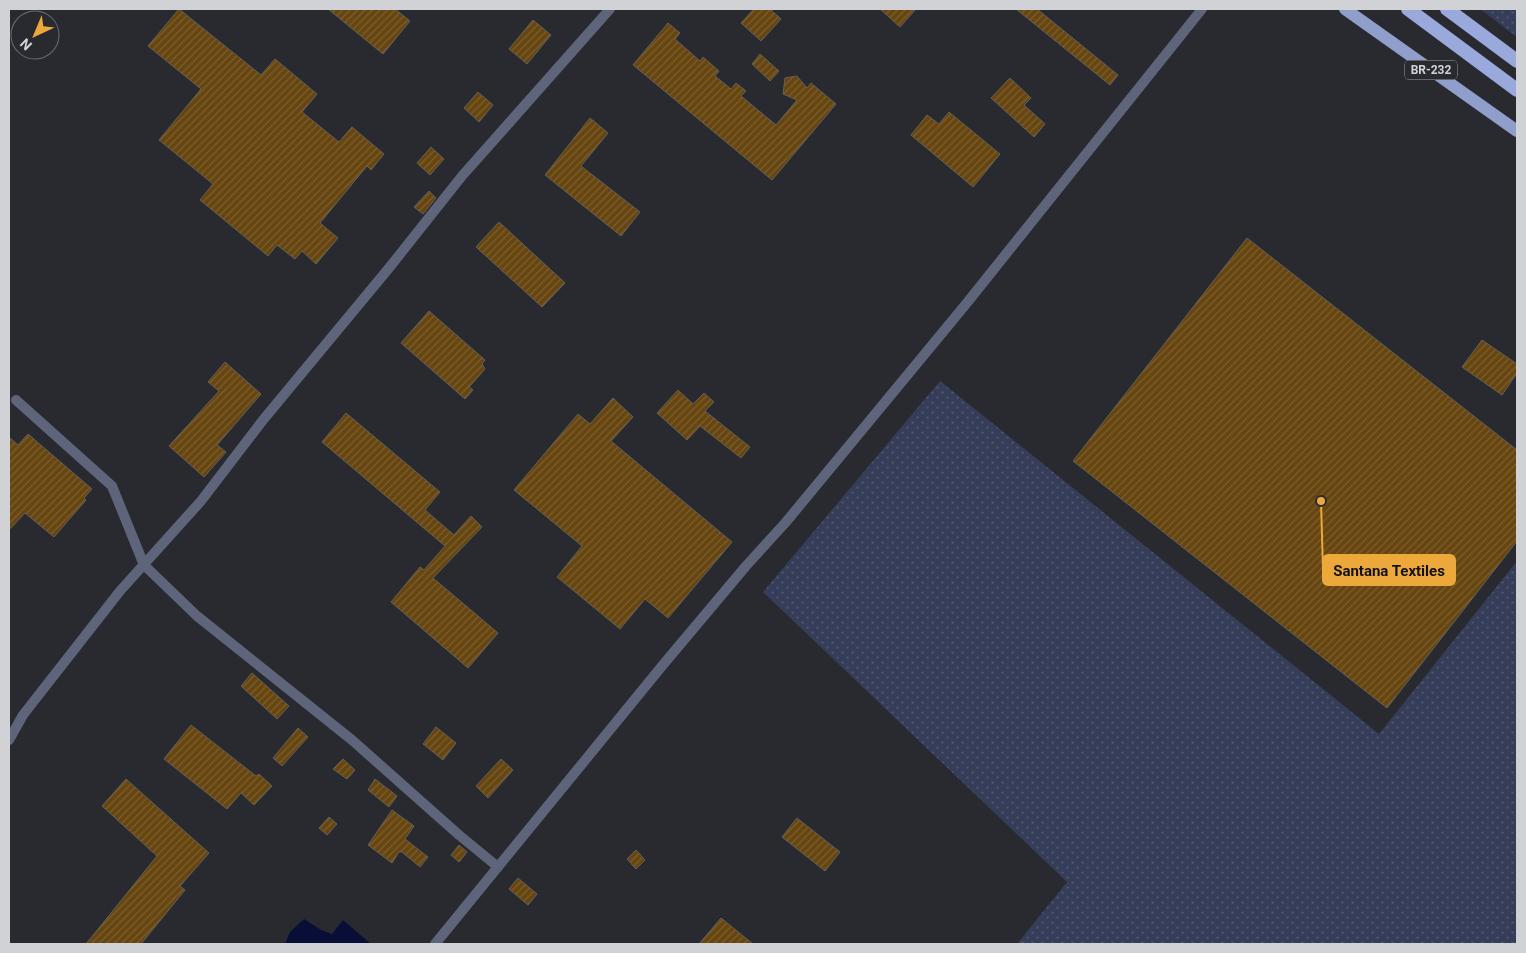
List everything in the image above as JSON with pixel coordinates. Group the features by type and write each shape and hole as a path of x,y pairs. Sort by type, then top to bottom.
{"highway":[{"name":"BR-232","path":"1408,9 1517,90"},
{"path":"1447,9 1517,61"}],"main road":[{"name":"BR-232","path":"1345,9 1517,131"}],"street":[{"path":"9,740 23,715 120,591 201,501 263,420 389,268 462,176 610,9"},
{"path":"435,944 680,645 746,566 786,522 960,312 1202,9"},
{"path":"16,400 112,486 144,565 197,616 352,740 498,867"}],"shaded area":[{"path":"1480,9 1517,9 1517,37"},
{"path":"940,381 1379,734 1517,561 1517,944 1017,944 1067,882 763,592"},
{"path":"304,919 321,930 332,934 343,920 371,944 285,944 290,932"}],"building":[{"path":"179,9 261,75 275,59 317,94 302,112 339,142 352,127 384,154 371,170 367,166 320,223 338,238 316,264 302,251 295,259 277,245 268,256 200,200 213,184 159,140 201,89 148,46"},
{"path":"328,9 395,9 410,21 383,54"},
{"path":"754,9 770,9 781,19 761,41 741,23"},
{"path":"880,9 916,9 900,27"},
{"path":"1016,9 1037,9 1118,75 1110,85"},
{"path":"533,20 551,35 527,64 509,49"},
{"path":"668,23 680,33 675,39 700,61 703,57 719,71 715,76 731,89 736,83 746,91 741,96 776,125 797,100 783,94 785,78 797,76 807,88 811,83 836,104 772,180 633,65"},
{"path":"760,54 779,71 770,81 752,64"},
{"path":"1010,78 1031,98 1024,105 1045,124 1034,137 991,98"},
{"path":"478,92 493,105 479,122 464,108"},
{"path":"949,112 1000,154 973,187 911,135 927,115 939,124"},
{"path":"590,118 608,133 581,166 640,212 621,236 545,175"},
{"path":"431,147 444,159 430,175 417,163"},
{"path":"429,191 436,198 423,214 414,207"},
{"path":"499,222 565,283 542,307 476,247"},
{"path":"1247,238 1517,450 1517,541 1387,708 1073,461"},
{"path":"429,311 485,360 482,364 485,369 469,387 473,390 465,399 401,343"},
{"path":"1482,340 1517,364 1517,373 1502,395 1462,367"},
{"path":"225,362 261,394 217,445 226,452 204,477 169,446 219,391 208,382"},
{"path":"678,390 693,404 704,393 714,402 705,411 750,447 741,458 700,426 687,440 657,413"},
{"path":"613,398 633,417 611,441 732,542 668,618 645,599 620,629 557,577 582,546 514,490 578,414 590,424"},
{"path":"346,413 440,492 425,510 454,535 471,516 482,527 433,578 498,633 468,668 391,602 420,567 424,570 445,546 322,442"},
{"path":"28,434 92,489 84,498 86,500 54,537 25,513 9,530 9,437 18,445"},
{"path":"252,673 289,706 277,719 241,686"},
{"path":"191,725 256,776 259,774 272,786 254,805 241,793 227,809 164,759"},
{"path":"436,727 456,743 443,760 423,744"},
{"path":"298,728 308,737 282,766 273,758"},
{"path":"343,759 355,770 347,779 333,769"},
{"path":"501,759 513,770 488,798 476,786"},
{"path":"126,779 209,853 180,886 185,890 141,944 86,944 157,856 102,806"},
{"path":"375,779 397,796 389,807 368,790"},
{"path":"392,810 414,826 405,839 428,857 420,867 402,852 399,852 392,863 368,845"},
{"path":"329,817 337,824 327,835 319,828"},
{"path":"797,818 840,852 825,871 782,837"},
{"path":"459,845 467,852 459,862 451,855"},
{"path":"636,850 645,860 636,869 627,859"},
{"path":"518,878 537,894 528,905 509,889"},
{"path":"721,918 753,944 699,944"}],"place":[{"name":"Santana Textiles","path":"1321,501"}]}
